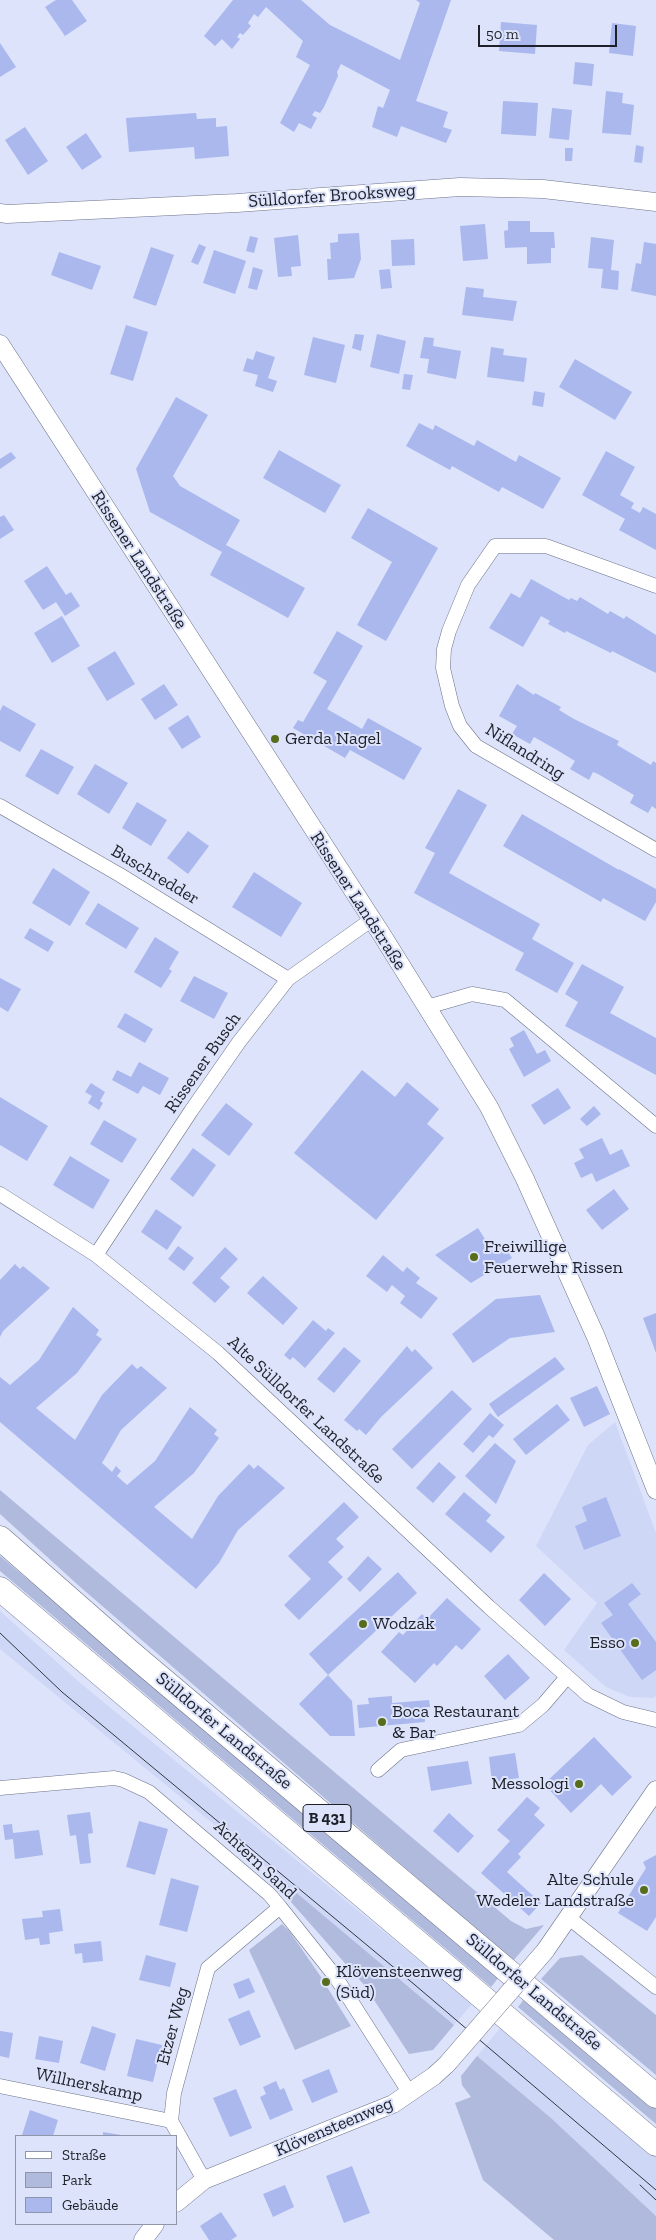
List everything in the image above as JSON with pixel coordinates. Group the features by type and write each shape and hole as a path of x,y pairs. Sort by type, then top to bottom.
{"highway":[{"name":"Sülldorfer Landstraße","path":"0,1538 131,1653 656,2096"},
{"name":"Sülldorfer Landstraße","path":"0,1589 656,2144"}],"street":[{"name":"Sülldorfer Brooksweg","path":"2,215 237,203 460,187 543,189 656,202"},
{"name":"Rissener Landstraße","path":"0,344 427,1007 489,1107 525,1179 596,1337 656,1490"},
{"name":"Niflandring","path":"656,586 546,546 495,546 468,585 449,631 444,649 443,668 445,683 460,726 476,746 656,850"},
{"name":"Buschredder","path":"0,806 120,874 288,979"},
{"name":"Rissener Busch","path":"96,1255 191,1111 288,979 371,920"},
{"path":"427,1007 472,994 506,1000 656,1126"},
{"name":"Alte Sülldorfer Landstraße","path":"0,1194 96,1255 218,1353 566,1677 598,1702 623,1712 656,1720"},
{"path":"378,1770 402,1750 519,1725 543,1705 566,1677"},
{"name":"Achtern Sand","path":"0,1788 114,1778 149,1792 261,1888 280,1907 335,1976 409,2092"},
{"name":"Klövensteenweg","path":"178,2201 204,2180 393,2104 434,2076 447,2064 545,1950 656,1790"},
{"name":"Etzer Weg","path":"172,2121 174,2093 208,1968 280,1907"},
{"path":"569,1918 656,1987"},
{"name":"Willnerskamp","path":"0,2086 172,2121"},
{"path":"172,2121 204,2180"},
{"path":"143,2240 153,2225"}],"shaded area":[{"path":"615,1422 656,1533 656,1696 653,1698 630,1697 606,1687 564,1650 597,1603 536,1546 588,1445"},
{"path":"0,1611 79,1682 472,2004 454,2025 267,1868 0,1649"},
{"path":"502,2026 656,2156 656,2216 551,2118 477,2056"}],"green space":[{"path":"0,1490 511,1921 526,1929 544,1925 513,1961 78,1585 0,1514"},
{"path":"0,1556 499,1977 491,1987 0,1571"},
{"path":"267,1868 454,2025 433,2050 409,2054 365,1986 269,1877"},
{"path":"282,1924 290,1932 321,1977 351,2026 295,2050 249,1950"},
{"path":"582,1955 656,2015 656,2075 541,1979 560,1958"},
{"path":"525,1998 656,2108 656,2124 518,2007"},
{"path":"477,2056 551,2118 656,2216 656,2240 554,2240 483,2180 455,2103 471,2097 462,2085 461,2076"}],"building":[{"path":"56,0 72,0 87,21 65,36 45,7"},
{"path":"233,0 301,0 330,25 400,60 420,3 416,0 451,0 416,101 448,112 443,127 452,130 446,143 401,126 397,137 372,127 378,106 383,108 390,90 341,64 337,72 338,76 324,107 320,113 315,111 312,115 317,118 311,129 299,123 294,132 280,123 310,65 296,57 303,41 266,7 258,17 254,14 248,23 251,26 243,35 240,33 237,37 240,39 232,49 222,39 215,46 204,36"},
{"path":"501,22 537,25 535,54 499,51"},
{"path":"612,23 636,26 633,56 609,53"},
{"path":"0,43 16,67 0,77"},
{"path":"575,62 594,64 592,86 573,84"},
{"path":"606,91 623,93 622,103 634,105 631,135 602,133"},
{"path":"503,101 538,103 536,136 501,134"},
{"path":"552,108 572,110 569,140 549,138"},
{"path":"196,113 197,119 216,118 216,127 227,126 229,156 195,159 194,147 129,152 126,118"},
{"path":"25,127 48,161 28,175 5,140"},
{"path":"86,133 102,157 82,170 66,147"},
{"path":"636,145 644,147 642,163 634,162"},
{"path":"565,148 573,148 572,161 565,161"},
{"path":"508,221 530,221 530,232 554,232 555,248 551,248 551,263 527,264 527,247 505,248 504,231 508,230"},
{"path":"485,224 488,259 463,261 460,226"},
{"path":"359,233 361,259 354,278 328,280 327,259 331,259 330,243 338,242 338,234"},
{"path":"298,235 301,266 291,267 292,276 278,277 274,238"},
{"path":"250,236 258,238 254,253 246,251"},
{"path":"591,237 614,240 611,270 619,271 618,290 601,288 603,269 588,268"},
{"path":"414,239 415,265 392,266 391,240"},
{"path":"644,242 656,244 656,296 631,291 636,263 641,264"},
{"path":"199,244 206,247 198,265 191,262"},
{"path":"151,247 174,255 156,306 133,298"},
{"path":"214,250 246,261 235,294 203,283"},
{"path":"59,252 101,266 92,290 51,275"},
{"path":"253,267 263,270 257,290 248,288"},
{"path":"390,269 392,288 381,289 379,270"},
{"path":"466,287 484,289 483,297 517,301 513,321 462,315"},
{"path":"126,325 148,332 133,381 110,374"},
{"path":"355,334 364,335 361,351 352,348"},
{"path":"377,334 406,341 399,374 370,367"},
{"path":"313,337 345,345 336,383 304,375"},
{"path":"424,337 434,338 433,346 461,351 456,379 427,373 429,359 420,358"},
{"path":"491,347 504,349 503,355 527,358 524,382 487,377"},
{"path":"256,351 275,357 268,378 277,381 273,392 255,386 258,375 243,371 247,358 253,360"},
{"path":"575,359 632,392 615,420 559,387"},
{"path":"404,374 413,375 410,390 402,389"},
{"path":"534,391 545,393 543,407 532,405"},
{"path":"176,397 208,415 173,476 180,486 240,520 226,545 305,588 288,618 210,575 222,552 150,512 136,469"},
{"path":"419,423 433,430 435,425 474,446 477,440 516,462 519,455 561,478 543,509 502,487 499,492 452,466 450,470 406,446"},
{"path":"279,450 341,485 325,513 263,478"},
{"path":"606,451 635,467 620,495 634,503 631,508 640,513 643,507 656,514 656,550 619,530 625,519 582,495"},
{"path":"11,452 16,458 0,469 0,459"},
{"path":"368,508 438,548 386,641 357,625 392,562 351,538"},
{"path":"4,515 14,530 0,539 0,517"},
{"path":"47,566 66,595 71,592 80,606 65,616 56,602 43,610 24,581"},
{"path":"531,579 569,600 571,598 577,601 580,597 608,614 610,611 624,619 626,616 656,635 656,673 612,651 611,653 566,631 565,633 548,624 550,621 541,616 523,647 489,628 511,593 520,598"},
{"path":"62,616 80,646 52,663 34,633"},
{"path":"337,631 363,646 327,709 362,729 368,718 422,748 404,780 350,750 345,758 293,728 298,720 303,722 327,681 313,673"},
{"path":"115,651 135,684 107,701 87,668"},
{"path":"164,684 178,705 155,720 141,699"},
{"path":"517,684 534,695 535,693 561,707 559,710 574,719 619,741 617,745 651,765 653,761 656,763 656,809 652,806 648,813 630,803 634,795 598,774 593,772 589,780 570,769 575,761 534,737 530,744 512,734 517,726 499,716"},
{"path":"3,705 36,724 20,752 0,741 0,711"},
{"path":"188,715 201,737 182,749 168,728"},
{"path":"41,749 74,767 58,795 25,776"},
{"path":"95,764 128,783 109,814 77,794"},
{"path":"458,789 487,805 449,873 540,924 532,939 574,963 557,993 515,970 524,953 414,893 435,853 425,848"},
{"path":"137,802 167,820 151,846 122,828"},
{"path":"522,814 656,889 656,902 645,921 603,898 601,902 503,846"},
{"path":"188,831 209,846 188,874 167,858"},
{"path":"53,868 90,892 70,926 32,903"},
{"path":"254,872 302,903 281,937 232,907"},
{"path":"98,903 139,928 126,949 85,924"},
{"path":"30,928 54,942 48,952 24,938"},
{"path":"155,937 179,952 169,969 172,971 161,988 134,972"},
{"path":"582,964 624,987 610,1013 656,1038 656,1075 565,1026 578,1002 565,994"},
{"path":"194,976 228,993 214,1019 180,1001"},
{"path":"0,978 21,989 8,1012 0,1007"},
{"path":"125,1013 153,1029 145,1043 117,1027"},
{"path":"524,1030 537,1054 545,1050 551,1061 524,1077 509,1049 514,1046 510,1038"},
{"path":"139,1062 169,1078 160,1095 143,1086 138,1094 112,1080 117,1070 131,1077"},
{"path":"362,1070 395,1097 407,1082 439,1109 427,1124 444,1138 376,1220 294,1153"},
{"path":"91,1083 105,1092 100,1101 103,1103 99,1110 88,1103 92,1096 85,1092"},
{"path":"558,1088 571,1108 544,1125 531,1105"},
{"path":"0,1097 48,1126 27,1161 0,1145"},
{"path":"226,1103 253,1124 229,1156 201,1135"},
{"path":"594,1106 601,1114 587,1126 580,1119"},
{"path":"104,1120 137,1139 122,1163 90,1144"},
{"path":"602,1138 610,1155 622,1149 630,1166 596,1182 592,1173 581,1178 574,1163 584,1158 579,1149"},
{"path":"193,1148 216,1165 193,1197 170,1179"},
{"path":"70,1156 110,1180 93,1209 53,1185"},
{"path":"614,1189 629,1209 602,1230 586,1210"},
{"path":"156,1209 182,1227 167,1250 141,1232"},
{"name":"Freiwillige Feuerwehr Rissen","path":"478,1228 493,1252 504,1245 512,1258 471,1283 435,1255"},
{"path":"178,1246 194,1258 184,1271 168,1259"},
{"path":"225,1247 238,1259 220,1278 230,1287 215,1303 192,1283"},
{"path":"383,1255 403,1272 407,1267 420,1278 416,1283 438,1298 421,1319 400,1303 405,1296 392,1285 387,1292 366,1276"},
{"path":"15,1264 20,1269 23,1266 50,1288 3,1331 0,1337 0,1280"},
{"path":"263,1276 298,1308 283,1325 247,1293"},
{"path":"540,1295 555,1332 510,1338 473,1363 452,1334 496,1299"},
{"path":"73,1307 99,1330 96,1335 102,1339 77,1373 36,1408 75,1440 102,1395 132,1364 137,1369 141,1366 167,1388 121,1430 102,1463 112,1472 116,1466 121,1471 117,1476 127,1485 155,1461 190,1407 217,1430 214,1434 219,1438 194,1473 154,1507 192,1539 218,1496 249,1464 254,1469 258,1465 285,1488 238,1530 219,1563 196,1589 0,1422 0,1377 10,1385 39,1360"},
{"path":"656,1313 656,1353 643,1318"},
{"path":"313,1320 326,1331 328,1328 335,1333 305,1368 293,1357 290,1360 284,1355"},
{"path":"407,1346 412,1352 415,1349 433,1368 381,1417 366,1435 359,1429 357,1431 344,1420"},
{"path":"344,1347 361,1361 334,1393 317,1379"},
{"path":"555,1357 565,1369 498,1417 489,1404"},
{"path":"597,1386 610,1414 584,1427 570,1398"},
{"path":"452,1390 472,1409 412,1469 392,1449"},
{"path":"557,1404 570,1420 526,1455 513,1439"},
{"path":"490,1413 504,1425 493,1438 489,1435 473,1453 463,1444"},
{"path":"495,1443 516,1461 496,1504 465,1476"},
{"path":"439,1462 456,1477 433,1503 416,1488"},
{"path":"464,1492 491,1515 486,1521 505,1537 491,1553 445,1514"},
{"path":"606,1497 621,1536 584,1550 575,1526 587,1521 582,1507"},
{"path":"344,1502 359,1517 336,1539 344,1547 328,1562 343,1577 299,1620 284,1605 311,1579 288,1556"},
{"path":"368,1556 382,1569 360,1592 347,1579"},
{"name":"Wodzak","path":"398,1572 417,1593 328,1675 309,1654"},
{"path":"544,1573 571,1599 545,1626 519,1600"},
{"path":"632,1583 641,1594 628,1604 656,1642 656,1670 642,1680 601,1623 613,1615 604,1603"},
{"path":"447,1598 481,1629 462,1650 456,1645 437,1666 434,1663 415,1683 381,1652 399,1632 403,1635 422,1614 427,1619"},
{"path":"508,1654 530,1678 505,1700 484,1676"},
{"path":"328,1675 352,1701 355,1736 330,1736 299,1704"},
{"path":"392,1696 392,1703 429,1700 430,1707 424,1707 425,1722 359,1728 357,1705 369,1704 368,1698"},
{"path":"594,1737 632,1777 612,1796 601,1784 571,1813 544,1784"},
{"path":"515,1753 519,1778 492,1782 489,1757"},
{"path":"468,1761 472,1784 431,1791 427,1767"},
{"path":"527,1797 540,1808 534,1815 545,1825 518,1854 521,1857 507,1872 541,1903 529,1916 481,1873 510,1841 497,1830"},
{"path":"90,1812 93,1833 88,1834 91,1863 80,1864 76,1835 70,1836 67,1815"},
{"path":"449,1813 474,1836 458,1853 433,1831"},
{"path":"139,1821 168,1829 155,1875 126,1867"},
{"path":"12,1824 13,1833 39,1830 43,1855 15,1859 13,1839 5,1840 3,1825"},
{"name":"Alte Schule Wedeler Landstraße","path":"656,1855 656,1917 647,1931 618,1913 646,1868 643,1862"},
{"path":"171,1878 199,1886 187,1932 159,1925"},
{"path":"60,1909 63,1931 49,1933 50,1944 40,1945 39,1938 25,1940 22,1919 43,1917 42,1911"},
{"path":"101,1941 103,1961 83,1963 82,1953 75,1954 74,1944"},
{"path":"146,1955 176,1963 170,1987 139,1980"},
{"path":"249,1978 255,1992 239,1999 233,1984"},
{"path":"249,2010 261,2037 240,2046 228,2019"},
{"path":"92,2026 116,2034 105,2071 80,2063"},
{"path":"0,2031 13,2033 9,2058 0,2056"},
{"path":"39,2036 63,2041 59,2063 35,2059"},
{"path":"136,2039 162,2045 153,2082 127,2076"},
{"path":"329,2069 338,2092 312,2103 302,2080"},
{"path":"276,2081 280,2090 284,2088 293,2110 270,2120 260,2097 266,2094 263,2087"},
{"path":"236,2089 252,2128 230,2137 213,2098"},
{"path":"30,2110 58,2120 53,2135 22,2135"},
{"path":"103,2132 121,2135 103,2135"},
{"path":"352,2166 370,2213 344,2223 326,2176"},
{"path":"285,2185 294,2207 273,2217 263,2194"},
{"path":"221,2212 237,2236 231,2240 209,2240 200,2226"}],"tram line":[{"path":"0,1633 62,1692 415,1985 656,2190"},
{"path":"640,2185 656,2200"}],"place":[{"name":"Gerda Nagel","path":"275,739"},
{"name":"Freiwillige Feuerwehr Rissen","path":"474,1257"},
{"name":"Wodzak","path":"363,1624"},
{"name":"Esso","path":"635,1643"},
{"name":"Boca Restaurant & Bar","path":"382,1722"},
{"name":"Messologi","path":"579,1784"},
{"name":"Alte Schule Wedeler Landstraße","path":"644,1890"},
{"name":"Klövensteenweg (Süd)","path":"326,1982"}]}
